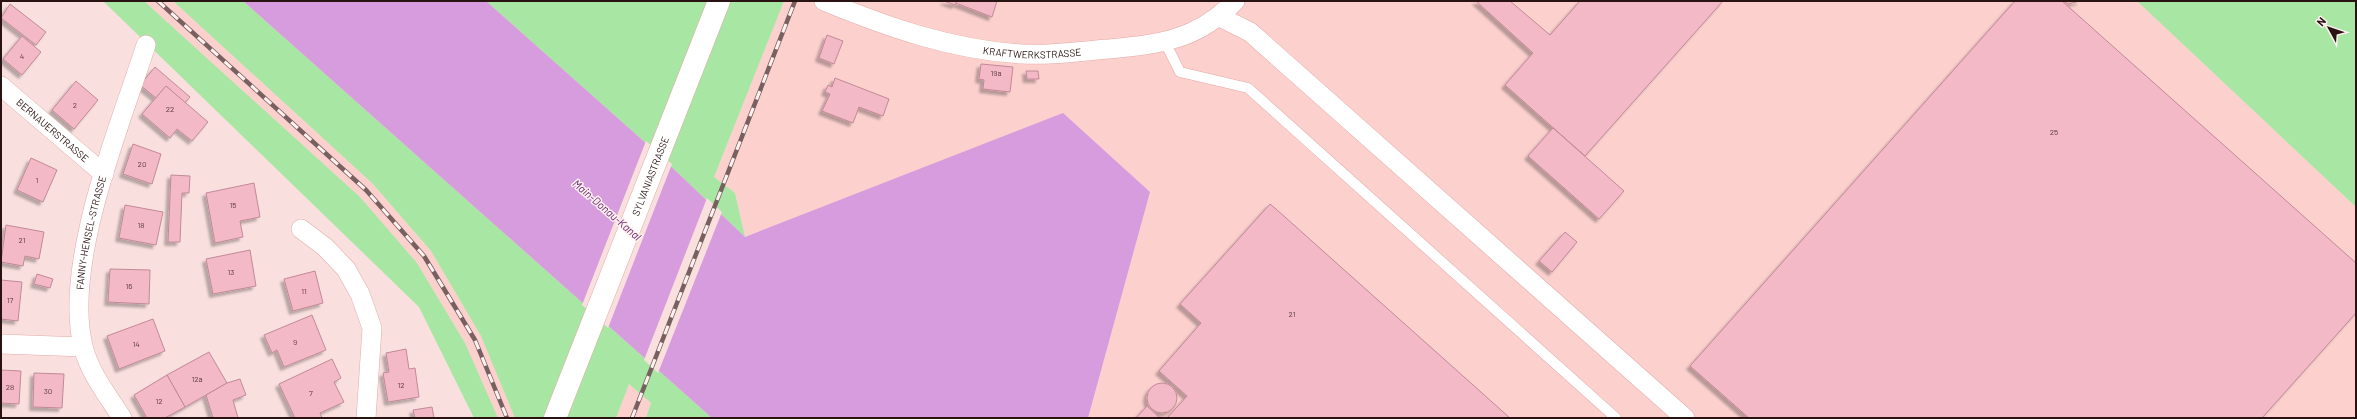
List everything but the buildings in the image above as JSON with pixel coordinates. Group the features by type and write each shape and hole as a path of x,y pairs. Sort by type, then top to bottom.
{"street":[{"name":"KRAFTWERKSTRASSE","path":"824,1 874,21 921,37 970,47 1022,54 1070,52 1165,42 1187,36 1220,17 1235,1"},
{"name":"SYLVANIASTRASSE","path":"555,418 716,8"},
{"path":"1220,17 1250,32 1685,418"},
{"name":"FANNY-HENSEL-STRASSE","path":"122,418 98,381 83,347 79,320 79,289 87,237 104,174 146,45"},
{"name":"BERNAUERSTRASSE","path":"1,86 104,174"},
{"path":"301,229 325,247 346,269 360,294 372,328 366,418"},
{"path":"1,344 83,347"}],"lane":[{"path":"1165,42 1180,72 1248,88 1616,418"}],"shaded area":[{"path":"144,1 173,1 373,184 431,251 481,336 515,418 498,418 465,343 417,263 360,197"},
{"path":"784,1 2137,1 2356,207 2356,418 1088,418 1150,192 1063,114 745,237 735,193 714,177"},
{"path":"629,384 651,403 646,418 616,418"}],"green space":[{"path":"103,1 144,1 360,197 417,263 465,343 498,418 474,418 419,307"},
{"path":"173,1 243,1 712,418 646,418 651,403 629,384 616,418 515,418 481,336 431,251 373,184"},
{"path":"486,1 784,1 714,177 735,193 745,237 657,153"},
{"path":"2137,1 2356,1 2356,207"}],"water":[{"name":"Main-Donau-Kanal","path":"243,1 486,1 657,153 745,237 1063,113 1150,192 1088,418 712,418"}],"pier":[{"path":"646,141 672,164 608,328 582,305"},
{"path":"707,198 722,212 658,373 644,360"}],"railway":[{"path":"158,1 366,190 424,256 475,340 507,418"},
{"path":"632,418 795,1"}]}
